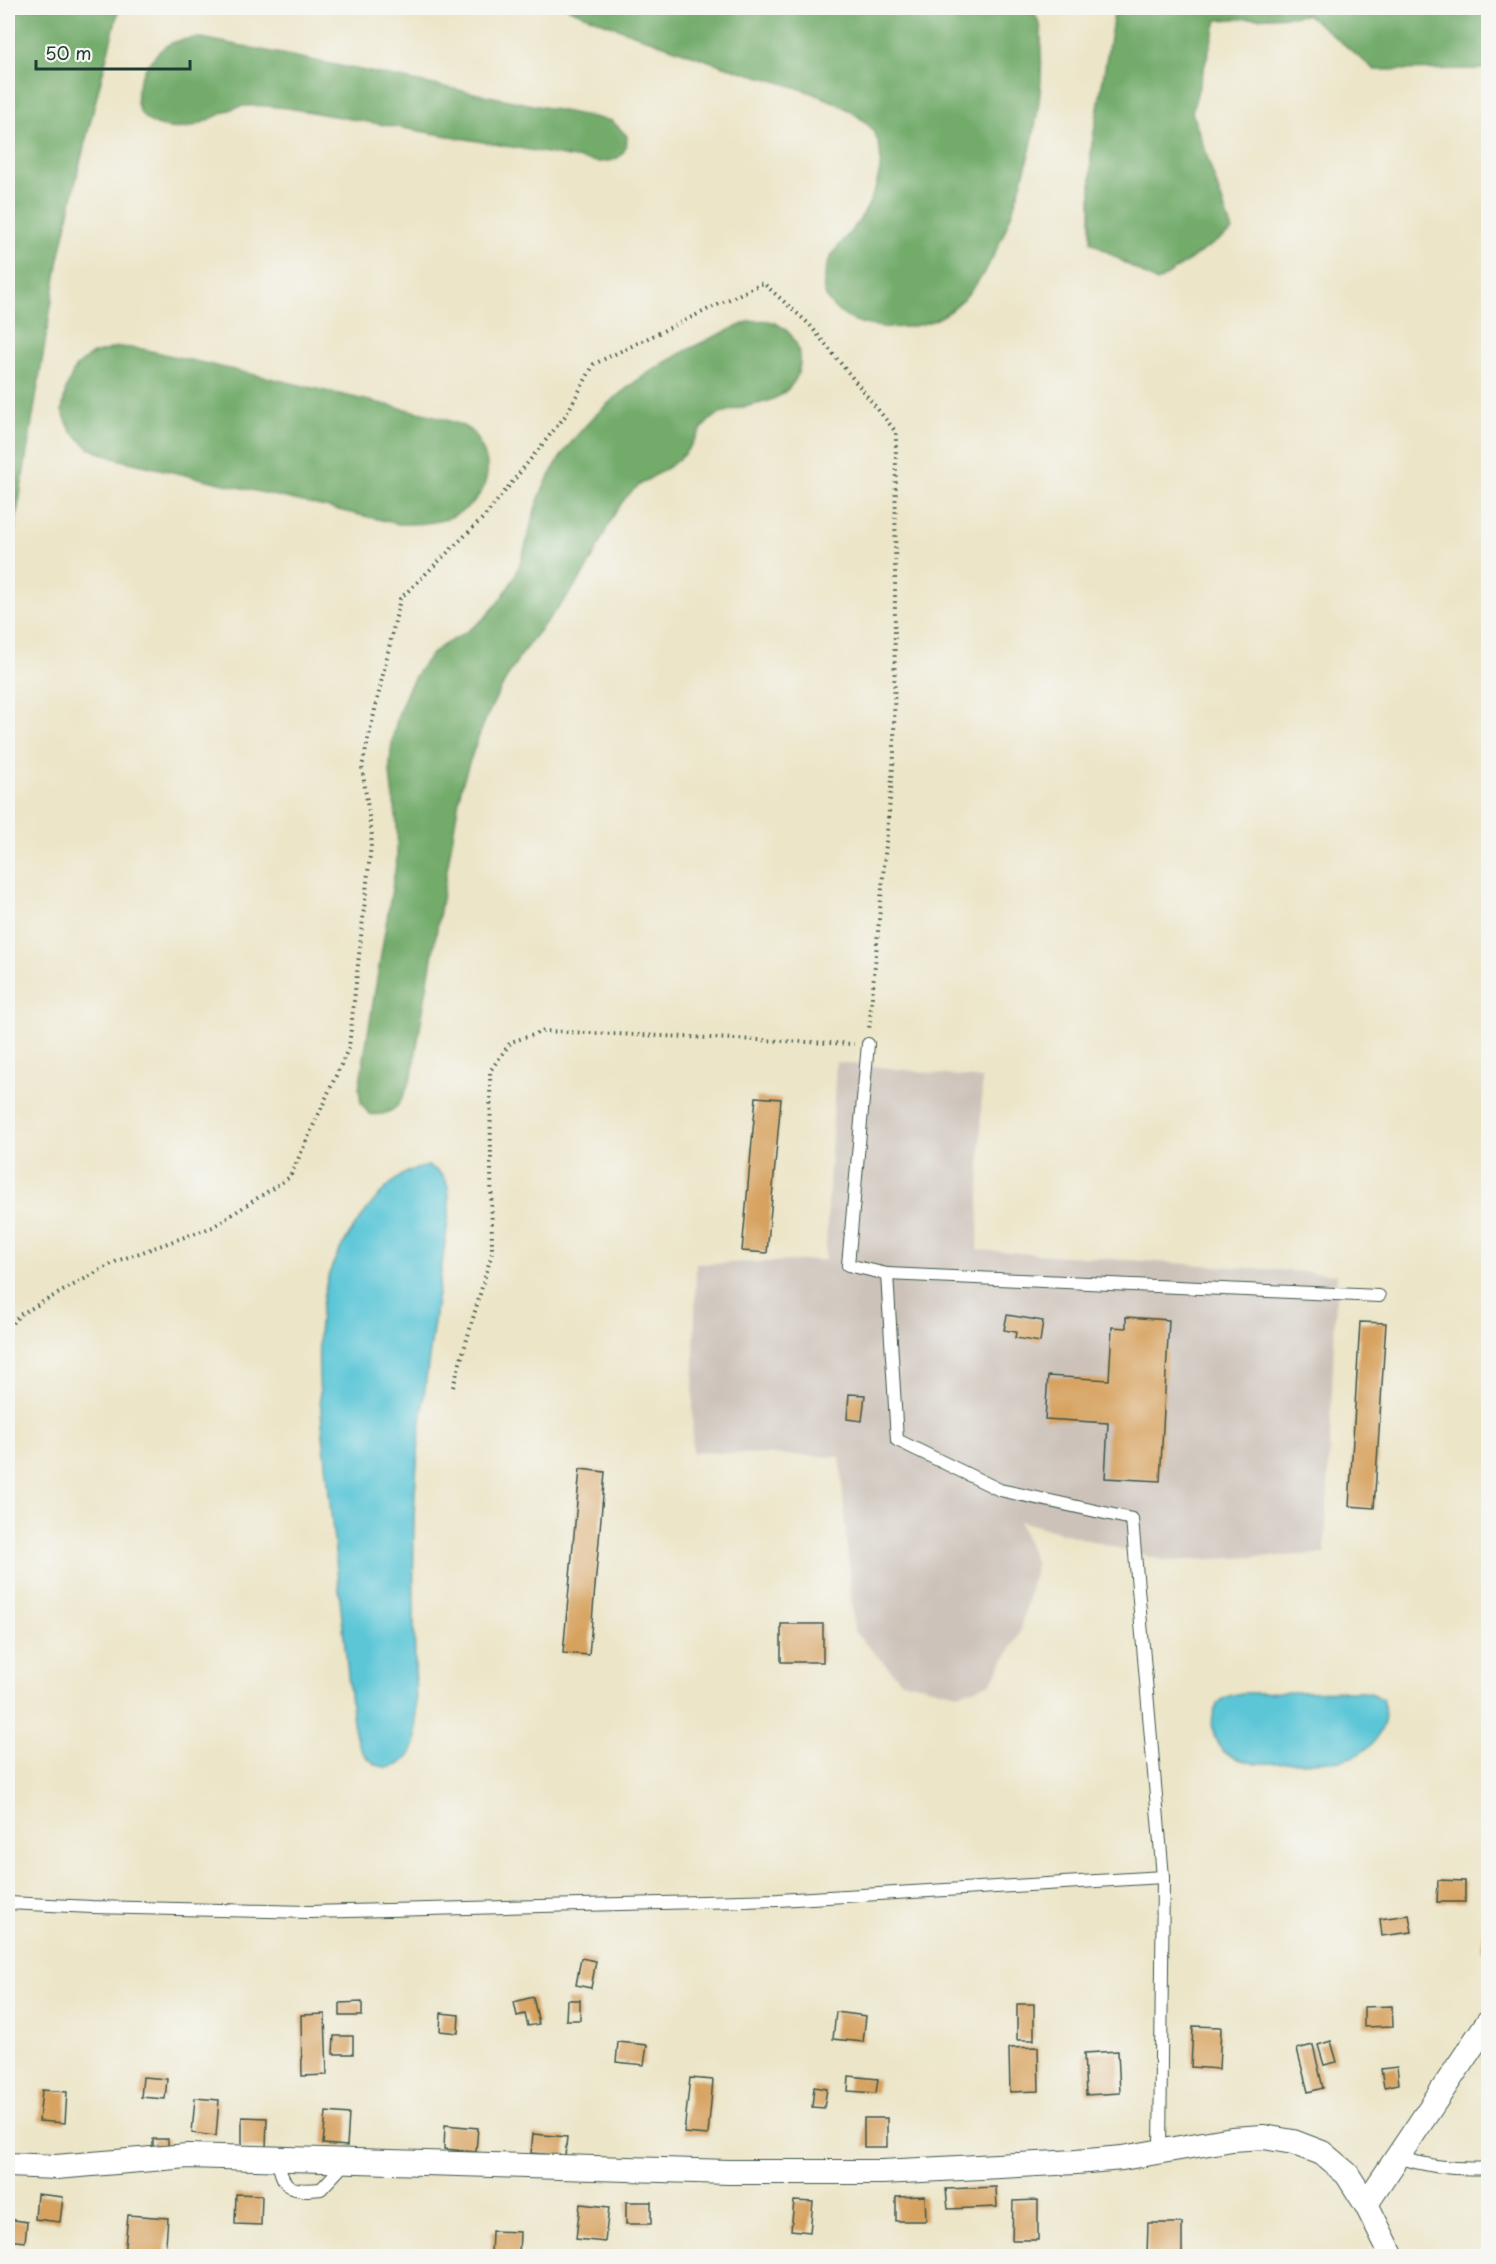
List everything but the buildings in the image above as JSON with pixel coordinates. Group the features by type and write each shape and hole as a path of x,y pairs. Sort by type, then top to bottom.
{"street":[{"path":"1366,2204 1488,2022"},
{"path":"8,2166 56,2167 188,2156 729,2172 882,2172 1076,2162 1232,2139 1264,2137 1293,2142 1322,2152 1347,2174 1366,2204 1392,2256"}],"lane":[{"path":"868,1044 848,1265 887,1274 1379,1296"},
{"path":"887,1274 897,1440 1000,1490 1132,1519 1163,1877 1160,2151"},
{"path":"8,1903 309,1912 778,1900 1163,1877"},
{"path":"1398,2157 1446,2169 1488,2168"}],"path":[{"path":"8,1327 21,1314 117,1261 213,1227 290,1177 349,1047 372,836 362,767 400,599 485,516 566,415 594,364 763,283 809,324 897,432 894,756 868,1044 544,1031 511,1042 490,1071 492,1253 453,1387"}],"shaded area":[{"path":"836,1062 982,1079 978,1250 1337,1274 1325,1554 1165,1561 1019,1521 1036,1564 1019,1635 991,1683 958,1694 901,1681 854,1632 840,1457 692,1452 696,1264 825,1260"}],"green space":[{"path":"8,8 119,8 78,171 58,264 8,568"},
{"path":"567,8 1031,8 1041,28 1040,90 1034,131 1013,209 1002,238 977,282 956,306 944,315 915,326 879,327 846,317 833,307 825,294 824,285 829,260 865,211 880,172 879,145 874,133 865,122 835,103 817,95 724,66"},
{"path":"1115,8 1488,8 1488,69 1375,70 1308,15 1217,20 1192,112 1232,231 1157,282 1091,242 1091,150"},
{"path":"202,38 612,121 627,136 627,143 623,153 616,159 598,162 288,108 250,105 228,110 202,123 185,128 164,127 149,121 141,113 137,102 137,90 148,65 170,44 183,39"},
{"path":"751,321 767,321 778,325 793,338 800,355 800,365 793,383 775,398 730,410 709,421 681,457 629,494 610,522 584,573 526,648 496,698 473,751 461,788 412,1075 406,1092 393,1110 387,1113 369,1114 361,1103 359,1088 397,858 397,831 390,763 397,720 407,691 431,655 482,620 502,597 522,559 535,508 545,484 562,455 583,428 633,384 661,365 690,348"},
{"path":"118,347 142,349 453,422 473,433 480,445 487,466 484,486 472,503 447,519 420,524 399,524 116,459 89,448 71,431 62,411 66,389 75,368 90,355"}],"water":[{"path":"428,1166 441,1174 448,1185 449,1214 417,1459 414,1525 416,1741 408,1757 395,1766 388,1767 373,1762 362,1752 353,1723 321,1414 319,1332 327,1281 331,1268 347,1238 391,1183 408,1172"},
{"path":"1360,1691 1382,1699 1385,1717 1381,1730 1371,1744 1363,1752 1353,1757 1318,1762 1254,1763 1231,1756 1220,1747 1216,1740 1213,1725 1215,1710 1220,1701 1232,1695"}]}
